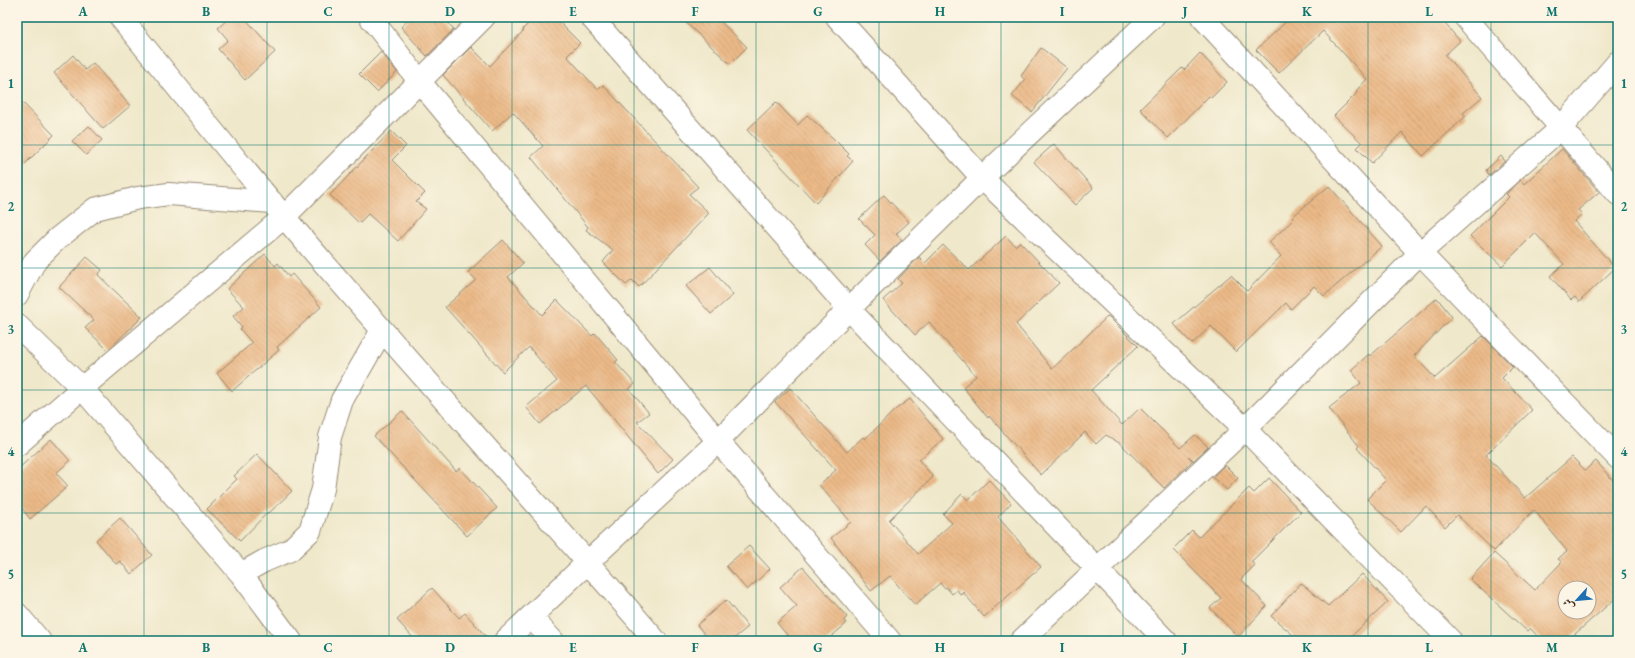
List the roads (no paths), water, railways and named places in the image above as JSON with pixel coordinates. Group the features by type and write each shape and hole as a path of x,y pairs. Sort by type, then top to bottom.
{"street":[{"path":"120,17 278,209 382,330 588,562 656,641"},
{"path":"370,17 420,82 718,441 890,641"},
{"path":"17,445 420,82 484,17"},
{"path":"591,17 849,309 1166,641"},
{"path":"837,17 982,178 1245,429 1451,641"},
{"path":"505,641 718,441 982,178 1153,17"},
{"path":"1202,17 1420,253 1618,458"},
{"path":"1465,17 1560,129 1618,194"},
{"path":"1021,641 1245,429 1420,253 1560,129 1618,62"},
{"path":"17,295 35,261 57,239 95,209 138,198 169,194 278,209"},
{"path":"17,325 82,388 241,574 291,641"},
{"path":"241,574 264,561 290,550 310,531 323,489 330,437 342,400 382,330"},
{"path":"17,614 40,641"},
{"path":"531,617 552,641"}]}
